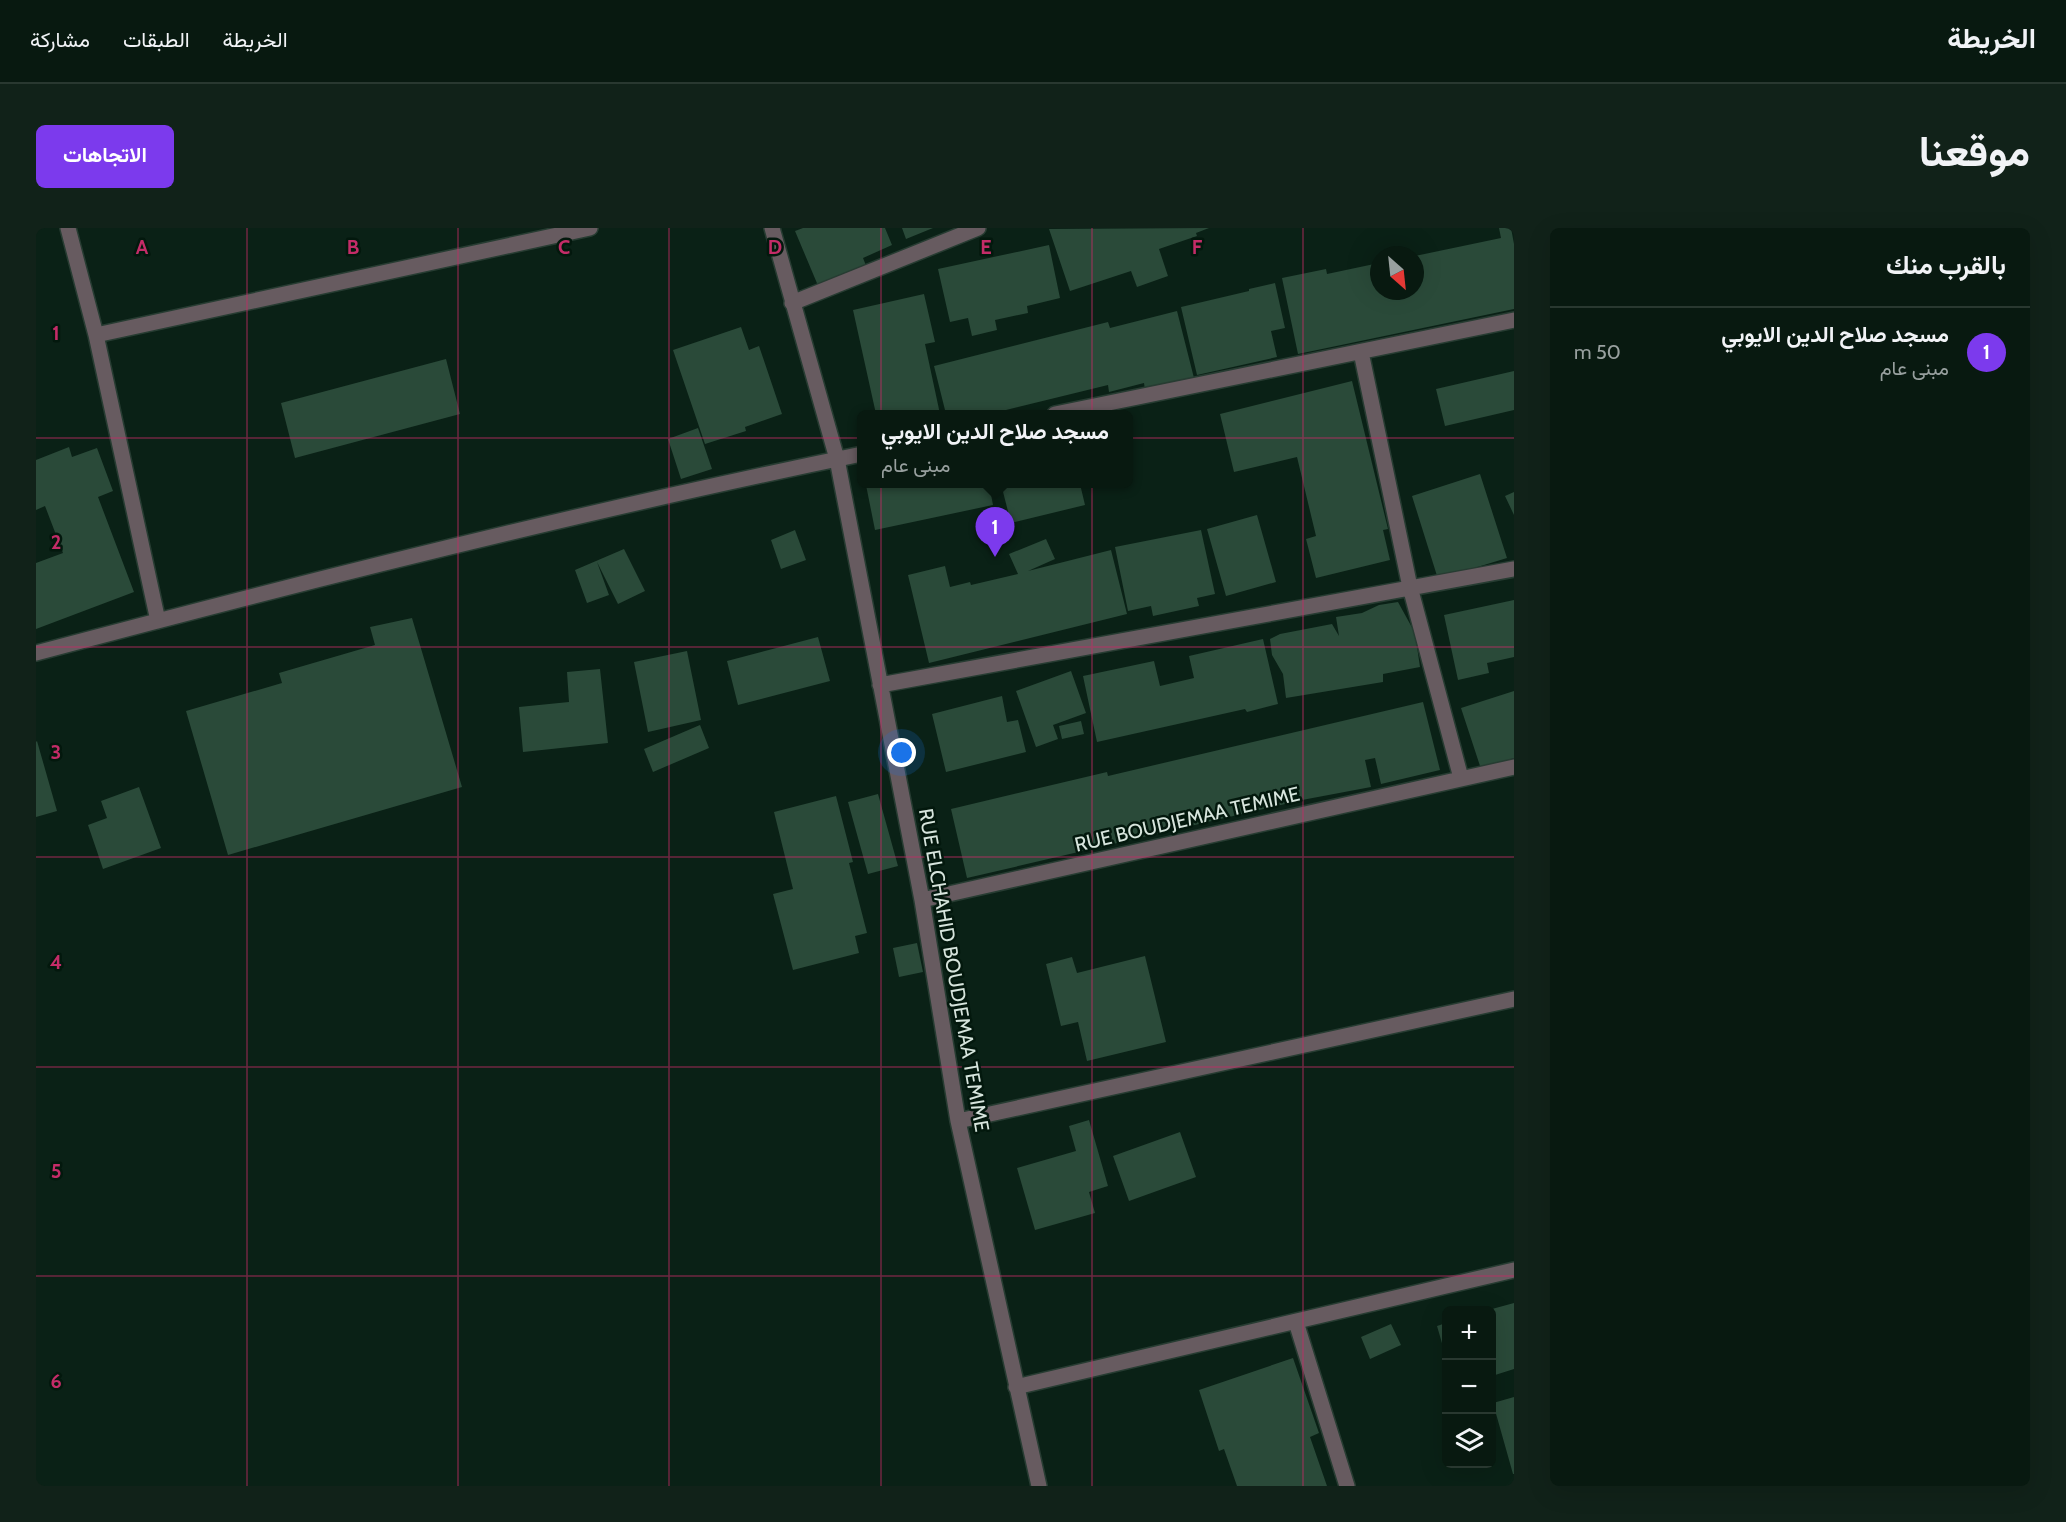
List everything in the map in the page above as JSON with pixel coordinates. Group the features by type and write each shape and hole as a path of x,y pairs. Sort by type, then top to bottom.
{"street":[{"path":"68,228 96,335 158,621"},
{"path":"96,335 590,228"},
{"name":"RUE ELCHAHID BOUDJEMAA TEMIME","path":"772,228 837,459 922,900 958,1120 1039,1486"},
{"path":"792,303 978,228"},
{"path":"1075,410 1514,320"},
{"path":"1361,352 1410,587 1461,778"},
{"path":"36,653 495,537 857,455"},
{"path":"880,685 1514,569"},
{"name":"RUE BOUDJEMAA TEMIME","path":"922,900 1514,767"},
{"path":"958,1120 1514,999"},
{"path":"1016,1386 1514,1270"},
{"path":"1296,1322 1347,1486"}],"building":[{"path":"803,228 885,228 892,245 863,258 867,268 819,288 795,231"},
{"path":"902,228 933,228 906,239"},
{"path":"1209,228 1196,233 1197,236 1159,249 1168,276 1137,287 1131,271 1070,291 1049,229"},
{"path":"1499,228 1511,228 1514,244 1514,309 1298,354 1282,278 1326,269 1327,274 1370,265 1370,300 1424,300 1424,254 1501,238"},
{"path":"1049,245 1060,298 1027,306 1028,313 995,320 997,330 972,336 968,318 950,322 938,269"},
{"path":"1275,283 1285,328 1271,331 1277,357 1197,375 1181,307"},
{"path":"924,294 935,342 925,344 939,410 875,410 853,310"},
{"path":"1177,311 1194,378 1145,390 1144,383 1109,392 1108,385 1006,410 945,410 934,366 1108,322 1110,328"},
{"path":"741,327 749,350 759,346 782,414 745,427 746,431 705,444 673,350"},
{"path":"446,359 460,414 295,458 281,403"},
{"path":"1514,371 1514,410 1445,426 1436,389"},
{"path":"1352,381 1388,529 1383,530 1390,560 1316,578 1306,539 1316,536 1297,457 1234,472 1220,414"},
{"path":"698,428 712,469 681,479 668,439"},
{"path":"69,447 72,457 97,448 113,491 98,497 134,592 36,629 36,563 63,553 45,506 36,510 36,460"},
{"path":"1480,474 1507,558 1438,579 1412,496"},
{"path":"867,488 990,488 993,505 875,530"},
{"path":"1002,488 1081,488 1085,505 1011,523"},
{"path":"1514,492 1514,515 1505,496"},
{"path":"1257,515 1276,582 1226,596 1207,529"},
{"path":"795,530 806,560 781,569 771,540"},
{"path":"1201,530 1215,594 1197,598 1199,606 1153,616 1151,606 1128,611 1115,547"},
{"path":"1046,539 1055,559 1028,571 1111,550 1127,614 929,663 908,575 945,566 950,587 970,582 971,585 1018,574 1009,554"},
{"path":"624,549 645,591 618,604 597,562 609,595 587,603 575,570"},
{"path":"1514,600 1514,657 1487,663 1489,673 1458,680 1444,615"},
{"path":"1398,602 1415,633 1420,667 1383,674 1383,682 1286,698 1283,674 1272,655 1270,639 1280,634 1332,624 1339,636 1336,617 1362,613 1379,605"},
{"path":"412,618 462,787 228,855 186,711 282,683 279,673 375,645 370,627"},
{"path":"818,637 830,681 738,705 727,661"},
{"path":"1263,639 1278,704 1247,712 1245,709 1097,742 1083,676 1154,661 1160,686 1194,678 1189,656"},
{"path":"687,651 701,720 648,732 634,662"},
{"path":"600,669 608,743 523,752 519,707 569,702 567,672"},
{"path":"1071,671 1086,713 1053,725 1058,739 1036,747 1016,691"},
{"path":"1514,691 1514,758 1481,769 1461,708"},
{"path":"1002,696 1007,722 1018,720 1026,752 946,772 932,714"},
{"path":"1423,702 1440,770 1381,784 1375,758 1365,760 1371,787 1302,800 967,878 951,809 1107,772 1108,776"},
{"path":"1081,721 1084,734 1062,739 1059,726"},
{"path":"700,725 709,748 653,772 644,749"},
{"path":"36,742 57,811 36,817"},
{"path":"139,787 161,848 103,869 88,825 107,818 101,801"},
{"path":"878,794 898,866 868,874 848,802"},
{"path":"836,796 853,862 849,863 867,933 855,936 859,953 793,970 773,894 793,889 774,812"},
{"path":"917,943 923,972 899,977 893,948"},
{"path":"1145,956 1166,1042 1087,1061 1078,1022 1061,1026 1046,964 1072,957 1077,973"},
{"path":"1089,1120 1108,1186 1089,1192 1095,1213 1035,1230 1017,1168 1076,1151 1069,1126"},
{"path":"1180,1132 1196,1177 1129,1201 1113,1156"},
{"path":"1514,1303 1514,1369 1496,1375 1496,1360 1496,1308"},
{"path":"1391,1324 1401,1345 1370,1359 1361,1337"},
{"path":"1442,1324 1442,1343 1437,1326"},
{"path":"1293,1358 1319,1433 1310,1437 1327,1486 1237,1486 1224,1449 1219,1451 1199,1390"},
{"path":"1514,1397 1514,1474 1496,1414 1496,1402"}],"place":[{"name":"مسجد صلاح الدين الايوبي","path":"995,557"}]}
